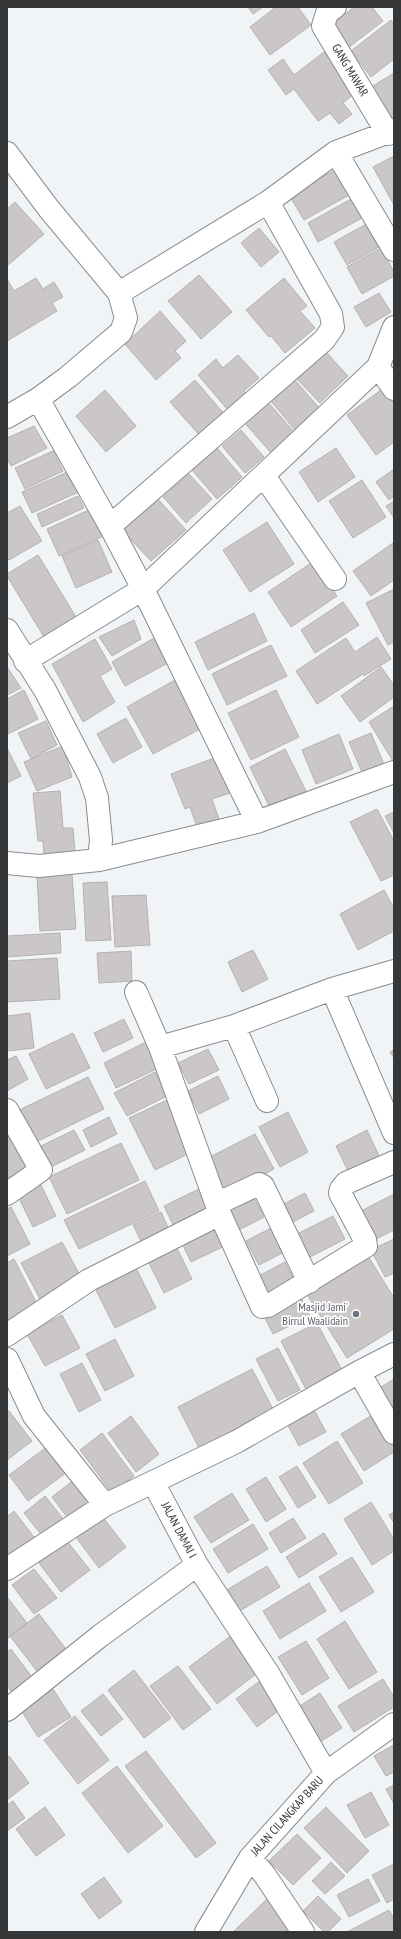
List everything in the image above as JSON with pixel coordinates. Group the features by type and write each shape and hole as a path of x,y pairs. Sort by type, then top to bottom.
{"street":[{"name":"GANG MAWAR","path":"335,7 327,13 324,26 391,132"},
{"path":"119,292 268,202 336,152 391,132"},
{"path":"7,152 49,209 119,292 126,318 121,332 92,358 38,399 7,417"},
{"path":"336,152 394,250"},
{"path":"110,526 324,340 333,327 331,314 268,202"},
{"path":"25,661 143,590 378,367 394,327"},
{"path":"378,367 394,389"},
{"path":"38,399 110,526 143,590 256,822"},
{"path":"264,476 335,579"},
{"path":"7,630 25,661 45,690 90,777 97,798 101,840 99,860"},
{"path":"7,863 39,866 99,860 256,822 394,772"},
{"path":"160,1047 234,1026 332,990 394,971"},
{"path":"332,990 394,1133"},
{"path":"136,992 160,1047 218,1207 262,1307 268,1306 309,1282 366,1246 365,1240 340,1193 341,1189 346,1183 394,1162"},
{"path":"234,1026 267,1101"},
{"path":"7,1110 41,1170 7,1194"},
{"path":"7,1335 89,1280 218,1207 227,1199 259,1184 263,1186 309,1282"},
{"path":"7,1569 105,1505 236,1442 359,1372 394,1354"},
{"path":"7,1359 34,1416 105,1505"},
{"path":"359,1372 394,1433"},
{"name":"JALAN DAMAI I","path":"153,1482 197,1565 268,1673 326,1773"},
{"path":"7,1710 100,1636 197,1565"},
{"name":"JALAN CILANGKAP BARU","path":"206,1932 250,1858 326,1773 394,1724"},
{"path":"250,1858 268,1880 303,1932"}],"building":[{"path":"248,7 263,7 253,14"},
{"path":"276,7 298,7 311,25 270,55 250,27"},
{"path":"354,7 372,7 383,21 348,48 331,25"},
{"path":"391,20 394,24 394,59 371,77 351,51"},
{"path":"324,52 355,93 343,103 352,114 339,124 330,113 318,121 294,89 286,95 268,70 283,59 294,75"},
{"path":"394,73 394,120 389,123 368,89"},
{"path":"394,156 394,205 373,167"},
{"path":"337,169 351,194 304,220 289,195"},
{"path":"351,199 362,218 318,242 308,223"},
{"path":"15,202 44,234 7,266 7,209"},
{"path":"368,223 381,246 347,265 334,242"},
{"path":"259,228 279,252 261,267 241,243"},
{"path":"381,248 394,272 394,276 362,294 347,267"},
{"path":"199,275 232,312 201,339 168,301"},
{"path":"36,278 43,289 54,282 63,297 52,303 57,311 7,341 7,279 14,291"},
{"path":"284,278 307,306 300,311 315,328 285,353 246,310"},
{"path":"379,293 391,312 366,327 354,307"},
{"path":"160,311 186,341 175,351 181,358 156,380 125,344"},
{"path":"326,352 348,376 320,403 297,379"},
{"path":"238,355 259,378 244,391 251,400 233,416 198,375 216,359 223,368"},
{"path":"294,379 321,410 296,431 270,400"},
{"path":"195,380 226,416 201,437 170,402"},
{"path":"385,387 394,399 394,442 376,455 347,415"},
{"path":"105,390 136,426 106,452 76,416"},
{"path":"267,401 295,433 272,454 243,421"},
{"path":"34,426 47,448 11,466 7,458 7,438"},
{"path":"241,430 264,457 245,473 222,446"},
{"path":"217,448 242,477 217,499 192,470"},
{"path":"336,448 355,477 318,502 299,472"},
{"path":"53,451 63,471 25,489 15,468"},
{"path":"394,469 394,496 389,500 376,482"},
{"path":"72,470 81,491 32,513 22,492"},
{"path":"189,474 212,499 186,523 163,497"},
{"path":"362,480 386,517 353,538 329,501"},
{"path":"78,496 84,508 42,527 37,514"},
{"path":"157,498 186,530 151,561 122,530"},
{"path":"394,501 394,518 386,506"},
{"path":"20,506 42,541 9,560 7,557 7,513"},
{"path":"93,508 106,535 59,556 47,529"},
{"path":"267,522 294,564 250,592 223,550"},
{"path":"98,540 112,572 76,588 62,556"},
{"path":"393,543 394,580 371,596 353,571"},
{"path":"38,555 76,617 44,637 7,576 7,574"},
{"path":"314,561 337,596 291,627 268,592"},
{"path":"394,589 394,642 388,645 366,603"},
{"path":"343,602 359,625 315,653 301,630"},
{"path":"254,613 267,641 208,670 195,642"},
{"path":"134,620 141,639 112,656 99,637"},
{"path":"377,637 391,659 364,676 363,674 317,704 296,671 346,638 355,652"},
{"path":"154,638 168,663 125,686 112,662"},
{"path":"95,639 112,669 100,676 115,702 83,722 52,664"},
{"path":"271,645 287,676 227,705 212,674"},
{"path":"7,667 21,688 7,695"},
{"path":"381,667 394,685 394,697 360,722 341,696"},
{"path":"175,680 202,728 153,754 127,707"},
{"path":"24,690 38,719 8,734 7,699"},
{"path":"276,690 299,737 251,760 228,713"},
{"path":"394,706 394,760 393,761 369,722"},
{"path":"126,718 142,747 113,763 97,734"},
{"path":"46,721 57,745 31,759 18,733"},
{"path":"371,733 386,769 365,779 349,742"},
{"path":"339,734 353,769 316,784 302,750"},
{"path":"63,746 72,777 37,791 24,762"},
{"path":"7,748 21,776 7,783"},
{"path":"285,749 306,791 270,808 250,767"},
{"path":"217,757 230,793 212,799 219,819 197,827 190,807 185,809 171,774"},
{"path":"60,791 63,828 73,828 75,852 44,855 43,841 38,841 33,793"},
{"path":"377,809 394,841 394,875 381,881 350,822"},
{"path":"394,812 394,833 385,816"},
{"path":"72,874 76,929 40,931 37,876"},
{"path":"107,882 111,940 86,941 83,883"},
{"path":"384,890 394,908 394,931 358,950 340,914"},
{"path":"146,895 150,945 115,947 112,896"},
{"path":"60,933 61,953 7,957 7,936"},
{"path":"253,950 268,979 242,992 228,962"},
{"path":"131,951 132,981 99,983 97,953"},
{"path":"57,958 60,999 7,1002 7,961"},
{"path":"30,1013 34,1048 7,1051 7,1016"},
{"path":"124,1019 133,1038 103,1052 94,1033"},
{"path":"73,1033 90,1068 46,1089 29,1054"},
{"path":"150,1040 163,1066 116,1088 104,1063"},
{"path":"208,1049 219,1070 189,1084 178,1063"},
{"path":"394,1050 394,1058 390,1052"},
{"path":"16,1056 28,1079 7,1091 7,1060"},
{"path":"155,1072 167,1096 127,1116 114,1093"},
{"path":"218,1076 229,1099 199,1114 188,1091"},
{"path":"88,1077 104,1109 34,1143 17,1111"},
{"path":"167,1100 192,1152 155,1170 129,1118"},
{"path":"288,1112 308,1152 280,1167 259,1127"},
{"path":"109,1117 117,1134 91,1147 83,1130"},
{"path":"7,1128 31,1167 7,1178"},
{"path":"74,1130 85,1150 51,1167 41,1146"},
{"path":"367,1130 380,1158 349,1173 336,1146"},
{"path":"255,1134 274,1169 225,1195 206,1159"},
{"path":"121,1143 139,1180 67,1214 49,1177"},
{"path":"38,1179 56,1216 33,1227 15,1190"},
{"path":"145,1181 159,1211 79,1249 64,1220"},
{"path":"199,1189 211,1214 176,1231 164,1206"},
{"path":"251,1192 264,1217 237,1231 223,1206"},
{"path":"305,1193 314,1211 291,1223 282,1205"},
{"path":"394,1194 394,1230 376,1239 361,1211"},
{"path":"11,1207 30,1244 7,1256 7,1209"},
{"path":"161,1212 171,1234 144,1247 133,1225"},
{"path":"333,1216 345,1239 304,1260 291,1237"},
{"path":"220,1222 231,1243 191,1262 181,1241"},
{"path":"271,1228 284,1252 259,1265 246,1241"},
{"path":"394,1239 394,1273 385,1277 371,1250"},
{"path":"62,1242 82,1279 41,1301 21,1263"},
{"path":"176,1246 192,1279 164,1293 147,1259"},
{"name":"Masjid Jami' Birrul Waalidain","path":"368,1256 394,1298 394,1329 347,1358 306,1293"},
{"path":"14,1259 39,1308 7,1323 7,1263"},
{"path":"285,1262 297,1286 265,1303 253,1279"},
{"path":"134,1264 156,1308 115,1328 93,1284"},
{"path":"299,1293 310,1316 273,1334 262,1312"},
{"path":"62,1315 80,1348 45,1366 27,1334"},
{"path":"317,1323 345,1376 309,1395 281,1341"},
{"path":"115,1339 134,1376 105,1391 86,1354"},
{"path":"278,1348 300,1390 278,1401 256,1359"},
{"path":"82,1363 101,1400 79,1412 60,1374"},
{"path":"252,1369 275,1413 201,1452 178,1407"},
{"path":"394,1379 394,1405 390,1408 378,1389"},
{"path":"312,1406 326,1432 299,1446 285,1420"},
{"path":"9,1411 32,1441 7,1460 7,1412"},
{"path":"379,1411 394,1436 394,1452 364,1471 341,1434"},
{"path":"131,1416 159,1454 136,1472 108,1433"},
{"path":"102,1433 134,1476 112,1493 80,1450"},
{"path":"337,1441 363,1483 329,1504 303,1463"},
{"path":"48,1446 67,1472 28,1501 9,1475"},
{"path":"297,1466 316,1497 298,1508 279,1477"},
{"path":"266,1477 286,1509 266,1522 246,1489"},
{"path":"75,1479 93,1503 70,1521 52,1497"},
{"path":"232,1493 249,1520 211,1543 194,1517"},
{"path":"45,1496 65,1521 44,1538 24,1513"},
{"path":"371,1502 394,1539 394,1551 372,1565 344,1519"},
{"path":"14,1511 37,1541 7,1560 7,1517"},
{"path":"98,1511 126,1547 99,1568 72,1532"},
{"path":"394,1512 394,1523 389,1515"},
{"path":"293,1518 306,1538 281,1553 269,1533"},
{"path":"253,1524 268,1549 228,1573 213,1549"},
{"path":"324,1533 337,1554 299,1578 286,1557"},
{"path":"67,1541 90,1570 61,1592 39,1563"},
{"path":"352,1557 374,1592 341,1612 319,1577"},
{"path":"267,1566 280,1587 238,1612 225,1591"},
{"path":"34,1569 57,1598 34,1614 12,1585"},
{"path":"309,1583 326,1611 280,1639 263,1611"},
{"path":"7,1597 27,1623 8,1638 7,1637"},
{"path":"39,1614 72,1657 43,1679 10,1636"},
{"path":"345,1621 377,1672 349,1689 317,1639"},
{"path":"232,1635 260,1671 217,1704 189,1667"},
{"path":"306,1641 329,1678 302,1695 278,1657"},
{"path":"11,1649 37,1684 18,1700 7,1686 7,1652"},
{"path":"178,1666 211,1709 183,1730 150,1686"},
{"path":"134,1670 171,1718 144,1738 108,1690"},
{"path":"383,1679 394,1697 394,1707 354,1732 338,1706"},
{"path":"261,1680 282,1708 257,1727 236,1699"},
{"path":"53,1689 71,1717 38,1737 21,1710"},
{"path":"320,1693 342,1728 320,1742 298,1707"},
{"path":"103,1694 123,1719 101,1736 81,1711"},
{"path":"75,1716 109,1760 78,1784 44,1740"},
{"path":"394,1745 394,1772 386,1776 374,1756"},
{"path":"146,1751 216,1843 196,1858 125,1766"},
{"path":"9,1756 29,1783 7,1800 7,1758"},
{"path":"117,1766 163,1826 128,1853 82,1793"},
{"path":"394,1785 394,1804 386,1789"},
{"path":"371,1792 389,1825 365,1838 347,1805"},
{"path":"13,1801 25,1818 7,1831 7,1805"},
{"path":"45,1807 65,1835 36,1856 16,1829"},
{"path":"326,1807 369,1851 347,1873 304,1828"},
{"path":"297,1834 321,1858 293,1885 269,1861"},
{"path":"331,1862 345,1876 325,1894 312,1881"},
{"path":"394,1864 394,1899 387,1903 372,1875"},
{"path":"104,1877 122,1902 99,1919 81,1894"},
{"path":"368,1879 380,1901 349,1917 337,1895"},
{"path":"318,1896 341,1919 328,1932 324,1932 303,1911"},
{"path":"267,1899 296,1929 294,1932 233,1932"},
{"path":"389,1910 394,1919 394,1932 347,1932"}],"place":[{"name":"Masjid Jami' Birrul Waalidain","path":"356,1314"}]}
